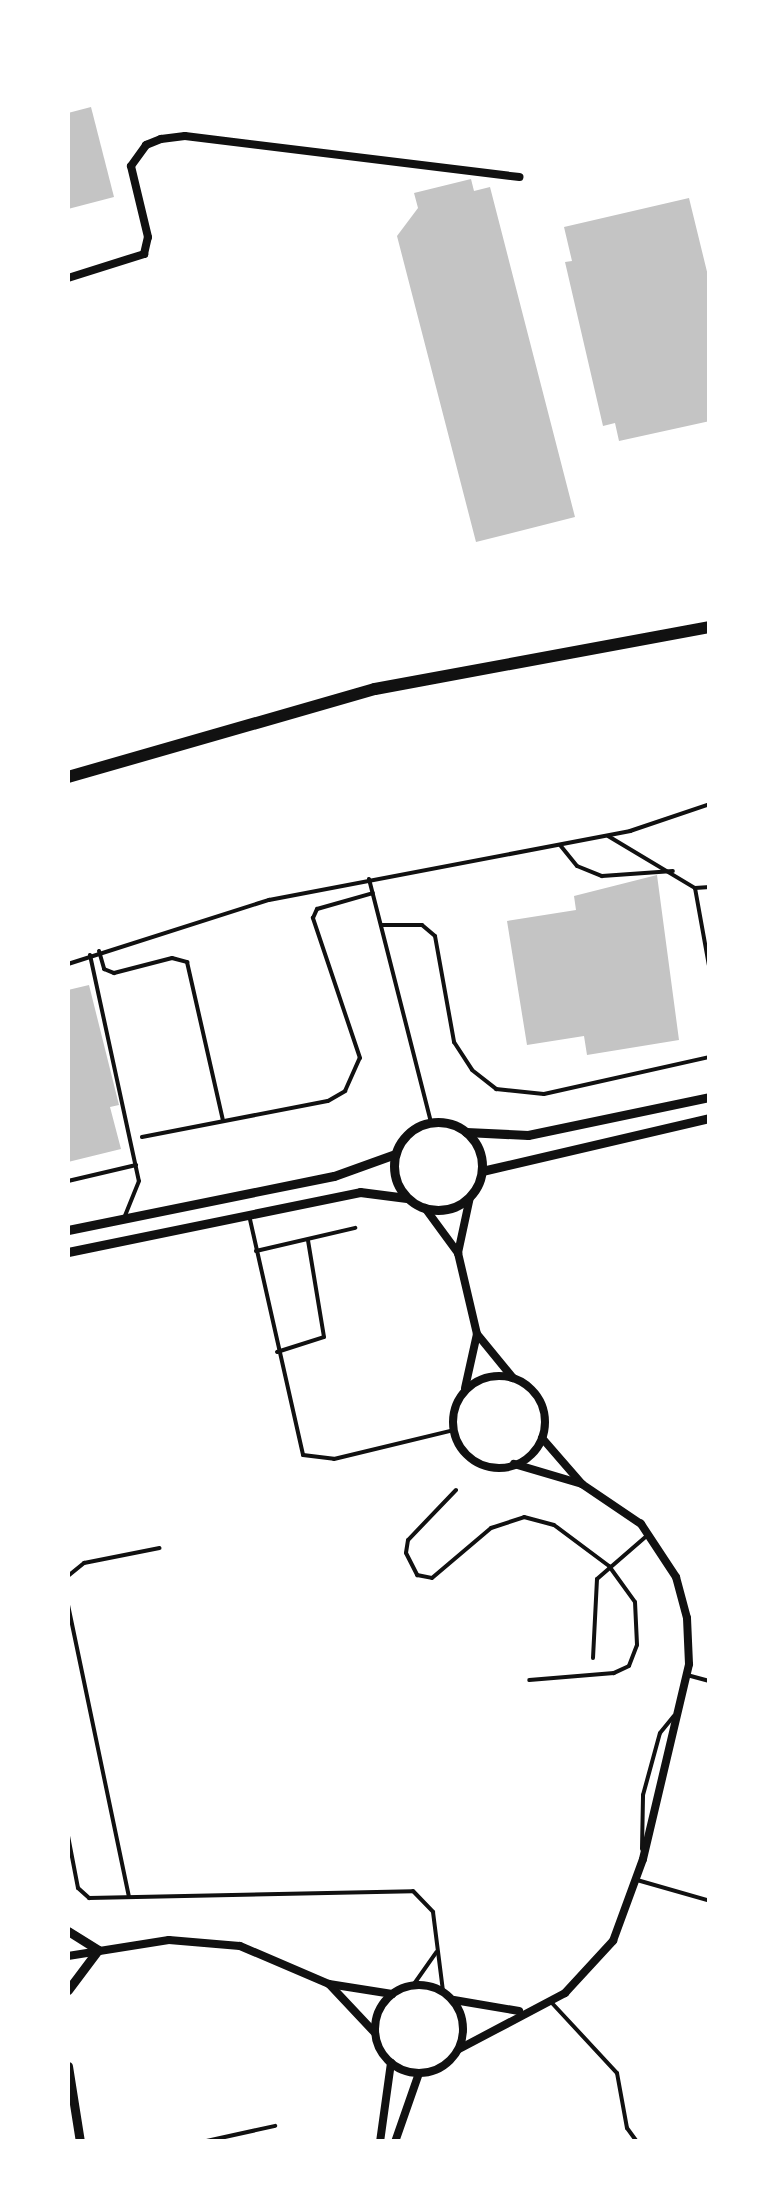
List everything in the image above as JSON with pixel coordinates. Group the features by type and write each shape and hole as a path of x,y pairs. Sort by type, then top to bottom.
{"highway":[{"path":"68,778 375,689 710,628"}],"street":[{"path":"68,278 144,254 148,237 131,166 146,145 161,139 186,136 520,177"},
{"path":"407,1198 395,1178 395,1154 408,1132 431,1122 466,1132 528,1135 710,1097"},
{"path":"482,1171 710,1118"},
{"path":"458,1253 470,1196 482,1171 466,1132"},
{"path":"68,1230 346,1173 395,1154"},
{"path":"68,1252 360,1192 407,1198 425,1208 446,1210 470,1196"},
{"path":"425,1208 458,1253 477,1334 464,1392 454,1411 454,1430 478,1463 514,1464 582,1484"},
{"path":"391,2063 419,2073 442,2066 459,2049 523,2011 551,2002 602,1957 637,1880 688,1675 684,1600 649,1534 582,1484 542,1438 537,1396 514,1378 477,1334"},
{"path":"464,1392 484,1378 514,1378"},
{"path":"514,1464 542,1438"},
{"path":"68,1932 98,1950"},
{"path":"68,1956 169,1940 222,1943 267,1954 329,1984 392,1994"},
{"path":"68,1990 98,1950"},
{"path":"329,1984 375,2033 391,2063 380,2142"},
{"path":"375,2033 382,2005 392,1994 414,1984 443,1991 453,2000 464,2023 459,2049"},
{"path":"453,2000 523,2011"},
{"path":"68,2066 80,2142"},
{"path":"395,2142 419,2073"}],"lane":[{"path":"68,964 269,900 606,836 710,804"},
{"path":"606,836 673,871 695,888 710,970"},
{"path":"559,844 577,866 602,876 673,871"},
{"path":"369,879 431,1122"},
{"path":"695,888 710,886"},
{"path":"142,1137 328,1101 352,1083 360,1058 313,918 316,909 373,894"},
{"path":"382,925 422,925 435,936 454,1042 488,1084 534,1096 710,1057"},
{"path":"99,951 104,969 114,973 172,958 187,962 223,1121"},
{"path":"90,954 136,1165 136,1199 122,1219"},
{"path":"68,1181 136,1165"},
{"path":"249,1215 294,1439 308,1458 334,1459 454,1430"},
{"path":"256,1251 354,1228"},
{"path":"277,1352 324,1337 308,1240"},
{"path":"456,1490 408,1540 406,1554 417,1575 432,1578 491,1528 524,1516 554,1525 609,1566 635,1602 632,1662 614,1673 529,1680"},
{"path":"593,1658 592,1594 609,1566 649,1534"},
{"path":"68,1576 84,1563 160,1548"},
{"path":"68,1605 130,1896"},
{"path":"688,1675 710,1681"},
{"path":"643,1858 643,1795 660,1733 680,1711"},
{"path":"68,1836 83,1894 413,1892 433,1912 443,1991"},
{"path":"637,1880 710,1901"},
{"path":"414,1984 436,1952"},
{"path":"551,2002 618,2073 627,2128 637,2142"},
{"path":"202,2142 275,2126"},
{"path":"436,2142 460,2142"}],"building":[{"path":"91,107 114,197 68,209 68,113"},
{"path":"471,179 474,191 490,187 575,517 476,542 397,236 418,208 414,193"},
{"path":"689,198 710,284 710,421 619,441 615,423 603,426 565,262 572,261 564,227"},
{"path":"657,875 679,1040 587,1055 584,1036 527,1045 507,921 576,910 574,896"},
{"path":"89,985 119,1105 110,1107 121,1149 68,1162 68,990"}]}
